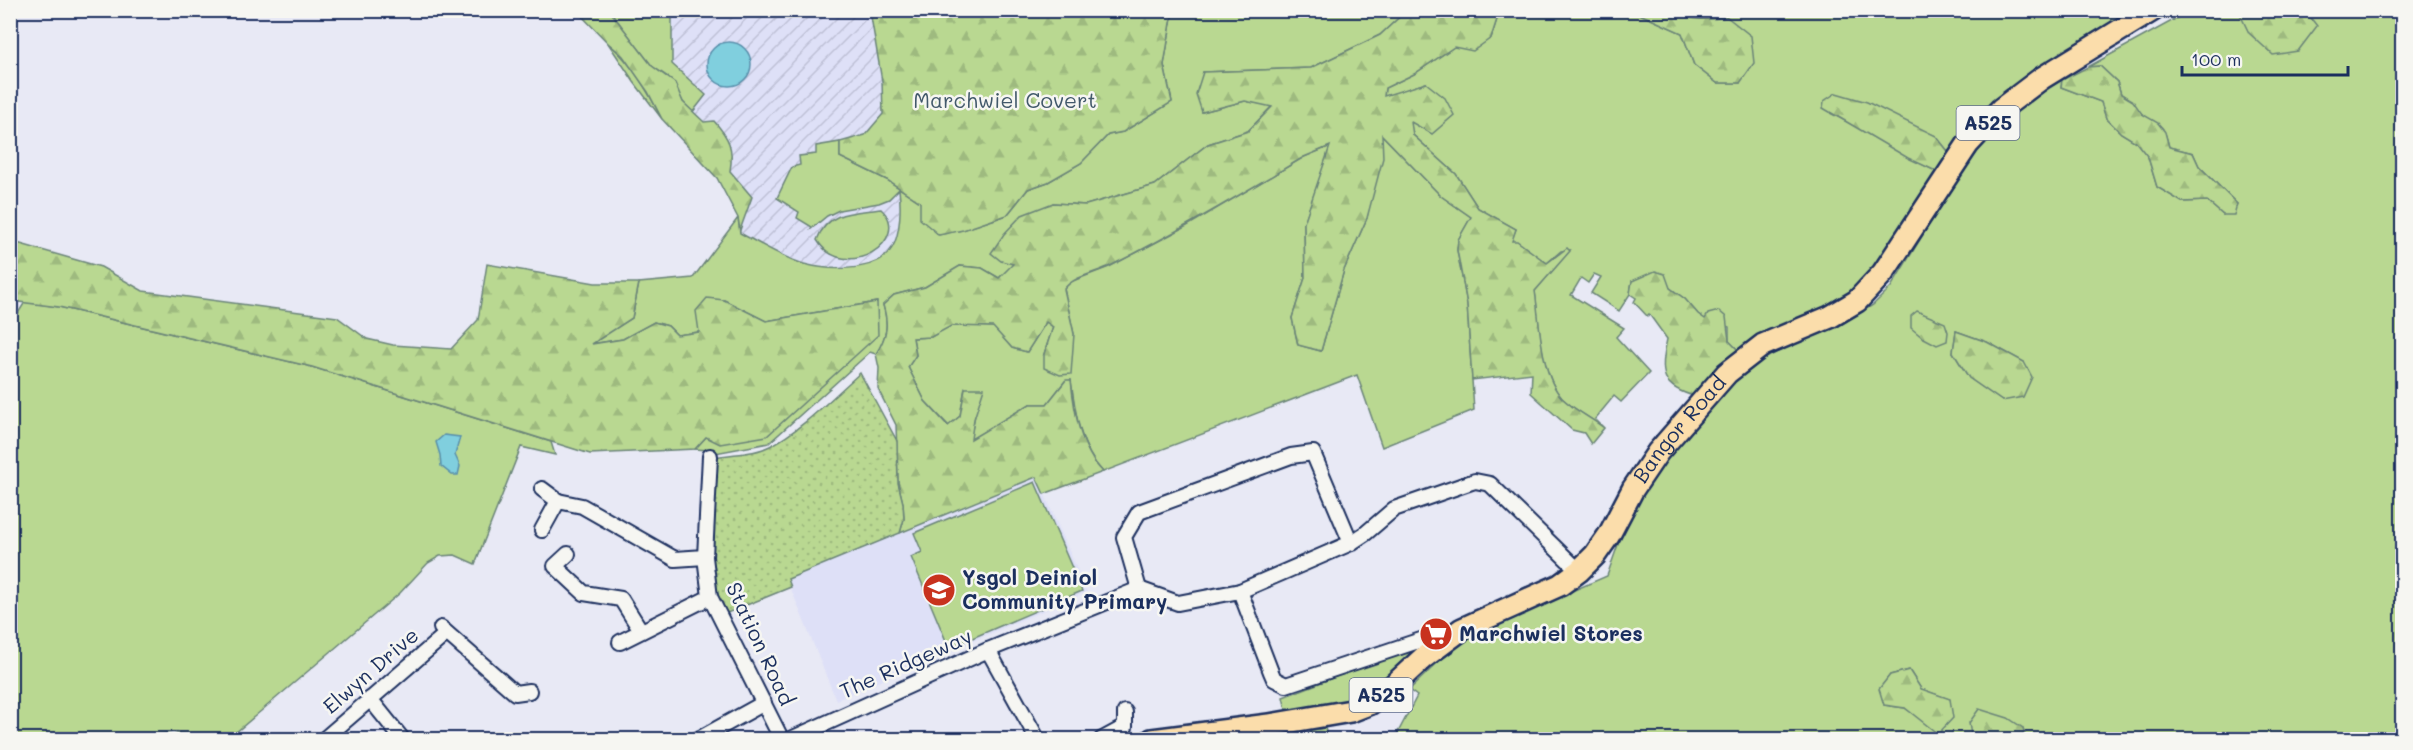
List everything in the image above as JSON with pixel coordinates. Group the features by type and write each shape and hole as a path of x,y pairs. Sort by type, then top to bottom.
{"main road":[{"name":"Bangor Road","path":"1152,740 1269,725 1351,711 1369,704 1385,693 1423,658 1462,629 1560,585 1595,555 1609,535 1633,489 1658,452 1727,373 1763,345 1830,317 1857,301 1883,273 1968,144 2001,109 2042,78 2153,10"}],"street":[{"path":"1351,543 1313,453 1291,456 1139,512 1124,537 1138,589 1178,603 1239,591 1351,543 1366,534 1394,509 1469,483 1483,482 1491,484 1579,571"},
{"name":"Station Road","path":"710,456 705,557 710,597 782,740"},
{"path":"542,489 558,501 582,506 675,559 705,557"},
{"path":"542,530 558,501"},
{"path":"568,554 555,566 584,593 621,599 641,631"},
{"name":"The Ridgeway","path":"789,740 988,650 1138,589"},
{"path":"1239,591 1270,672 1274,679 1286,685 1403,639 1421,640"},
{"path":"620,642 710,597"},
{"name":"Elwyn Drive","path":"323,740 443,631 518,695"},
{"path":"988,650 1038,740"},
{"path":"370,699 403,740"},
{"path":"697,740 764,703"},
{"path":"1101,740 1129,727 1125,712"}],"shaded area":[{"path":"592,11 879,11 900,200 897,235 892,249 881,259 846,270 799,263 739,233 752,197"},
{"name":"Ysgol Deiniol Community Primary","path":"1037,477 1087,592 836,700 787,579"}],"green space":[{"path":"2240,10 2306,12 2317,26 2298,51 2273,55 2249,33"},
{"path":"577,11 610,11 652,66 675,83 683,102 704,122 714,121 723,133 731,150 730,171 752,197 740,230 738,218 717,178 662,119 648,92 623,56"},
{"path":"610,11 672,11 672,64 706,95 692,113 668,77 652,66"},
{"name":"Marchwiel Covert","path":"870,11 1173,11 1164,65 1172,102 1123,132 1108,135 1081,163 1048,182 1028,189 1007,215 963,230 939,235 920,219 920,202 887,180 840,157 840,142 865,135 883,114 882,81"},
{"path":"1173,11 1406,11 1380,35 1311,68 1203,72 1202,112 1245,101 1272,106 1248,131 1208,144 1155,185 1086,205 1053,203 1014,264 999,278 982,268 960,266 925,287 894,295 883,305 886,330 883,342 876,354 870,352 769,443 710,454 709,450 695,449 706,437 877,302 766,321 724,300 699,332 677,335 668,326 654,322 623,339 590,344 632,318 639,283 693,278 738,218 740,233 783,256 808,265 848,268 862,266 885,256 895,242 899,227 899,189 889,199 879,203 839,210 827,216 810,230 812,227 797,218 799,212 777,198 792,167 800,165 799,156 816,154 816,146 840,142 840,157 887,180 920,202 938,235 962,230 1007,215 1028,189 1048,182 1081,163 1108,135 1123,132 1172,102 1164,65"},
{"path":"1406,11 1513,11 1498,16 1491,38 1473,51 1454,47 1414,74 1385,88 1384,96 1426,83 1445,98 1454,115 1432,134 1411,122 1413,135 1456,174 1478,208 1516,229 1512,241 1517,241 1547,263 1567,248 1570,251 1535,291 1545,362 1555,388 1562,398 1604,428 1591,444 1584,433 1572,430 1531,393 1532,373 1472,380 1467,304 1457,250 1458,240 1471,217 1441,196 1382,135 1383,158 1367,218 1344,270 1321,351 1298,345 1292,318 1305,278 1304,223 1330,146 1304,157 1137,252 1069,284 1064,289 1074,334 1071,374 1060,375 1044,368 1044,354 1053,327 1046,322 1027,352 1012,348 993,327 951,326 931,337 913,338 916,355 908,367 925,401 948,426 960,416 965,388 984,388 974,419 971,439 1030,404 1047,404 1066,380 1071,380 1076,417 1084,441 1095,463 1103,472 1044,494 1036,477 900,533 904,519 898,483 896,425 878,389 879,368 876,354 883,342 886,325 883,305 894,295 925,287 960,266 982,268 999,278 1013,264 1001,261 991,253 1004,234 1022,215 1053,203 1086,205 1155,185 1208,144 1248,131 1272,107 1245,101 1202,112 1196,94 1203,72 1311,68 1380,35"},
{"path":"1513,11 1633,11 1682,33 1694,65 1717,83 1740,83 1727,17 1694,19 1677,11 2140,11 1951,155 1936,136 1906,123 1830,113 1938,172 1865,281 1837,307 1739,351 1729,341 1729,327 1705,319 1670,288 1632,281 1630,294 1619,311 1591,293 1601,277 1594,274 1588,283 1581,278 1571,295 1624,328 1616,337 1649,373 1621,402 1614,396 1595,419 1604,428 1562,398 1549,376 1542,347 1535,291 1570,250 1561,251 1547,263 1511,241 1516,229 1478,208 1456,174 1413,135 1410,122 1426,83 1384,97 1385,88 1414,74 1454,47 1491,38 1498,16"},
{"path":"1633,11 1677,11 1688,17 1701,19 1727,17 1751,36 1754,63 1740,83 1717,83 1694,65 1682,33"},
{"path":"2190,11 2402,11 2402,739 2026,739 2023,728 1971,735 1978,739 1394,740 1417,696 1409,690 1454,647 1482,630 1607,576 1621,536 1644,488 1709,407 1751,366 1787,347 1837,327 1873,305 1891,287 1960,174 1986,141 2021,106 2062,80 2061,87 2101,102 2106,118 2121,133 2136,142 2148,157 2157,187 2182,202 2207,201 2223,215 2237,204 2199,166 2193,153 2169,147 2160,125 2148,119 2121,94 2117,82 2100,66 2088,67","holes":["1956,331 1987,342 2024,362 2002,401 1969,378 1953,352","1909,670 1921,689 1949,699 1916,715 1905,708 1884,705 1880,689 1890,675"]},
{"path":"608,43 625,59 639,78 662,119 634,82"},
{"path":"2100,66 2117,82 2121,94 2133,101 2142,114 2158,123 2165,132 2169,147 2193,153 2199,166 2237,204 2234,215 2223,215 2207,201 2182,202 2157,187 2148,157 2136,142 2121,133 2106,118 2101,102 2061,87 2062,80 2088,67"},
{"path":"1836,93 1867,102 1936,136 1951,155 1938,172 1908,158 1823,108 1824,101"},
{"path":"1381,134 1441,196 1471,217 1458,240 1457,250 1467,304 1474,410 1382,447 1357,375 1103,472 1095,463 1084,441 1077,417 1071,380 1065,381 1047,404 1030,404 970,440 976,410 965,388 960,416 949,426 925,401 908,367 916,355 913,338 931,337 951,325 994,327 1012,348 1027,352 1046,322 1053,327 1044,354 1074,334 1064,289 1070,282 1109,267 1187,226 1304,157 1331,146 1304,223 1305,278 1292,318 1298,345 1321,351 1344,270 1367,218"},
{"path":"881,209 889,221 889,233 883,244 872,253 858,258 843,258 829,253 817,240 822,230 835,218"},
{"path":"10,241 101,267 143,291 337,317 367,339 393,345 451,349 478,320 487,264 595,283 639,283 632,318 592,344 623,339 654,322 668,326 677,335 699,332 696,311 707,298 724,300 766,321 877,302 878,335 767,436 720,444 706,437 695,449 590,454 312,367 59,307 11,301"},
{"path":"1655,271 1665,274 1670,288 1705,319 1708,314 1719,311 1726,317 1729,341 1739,351 1697,397 1676,389 1669,383 1664,370 1667,339 1649,314 1647,316 1634,302 1636,298 1630,294 1632,281"},
{"path":"25,302 59,307 312,367 551,442 555,455 521,447 475,564 455,555 440,556 428,563 400,593 228,739 200,739 173,732 132,739 11,740 10,326"},
{"path":"1917,311 1945,323 1948,332 1947,341 1937,345 1911,328 1911,316"},
{"path":"1956,331 1987,342 2024,362 2032,377 2023,397 2002,401 1969,378 1953,352"},
{"path":"860,373 897,441 898,483 904,519 900,533 788,579 791,587 722,615 711,578 711,458 756,451 781,440"},
{"path":"1035,482 1082,591 949,648 911,557 922,552 914,533"},
{"path":"1426,642 1372,696 1288,718 1283,697"},
{"path":"1909,670 1921,689 1950,699 1953,718 1938,734 1905,708 1884,705 1879,689 1890,675"},
{"path":"1979,709 2008,718 2023,728 2026,739 1978,739 1971,735 1969,723"},
{"path":"1325,728 1328,739 1311,739 1310,730"}],"water":[{"path":"729,42 744,49 751,64 744,79 729,86 714,79 707,64 714,49"},
{"path":"444,435 460,437 455,455 460,466 458,475 452,475 441,466 436,442"}],"place":[{"name":"Ysgol Deiniol Community Primary","path":"939,590"},
{"name":"Marchwiel Stores","path":"1436,634"}]}
